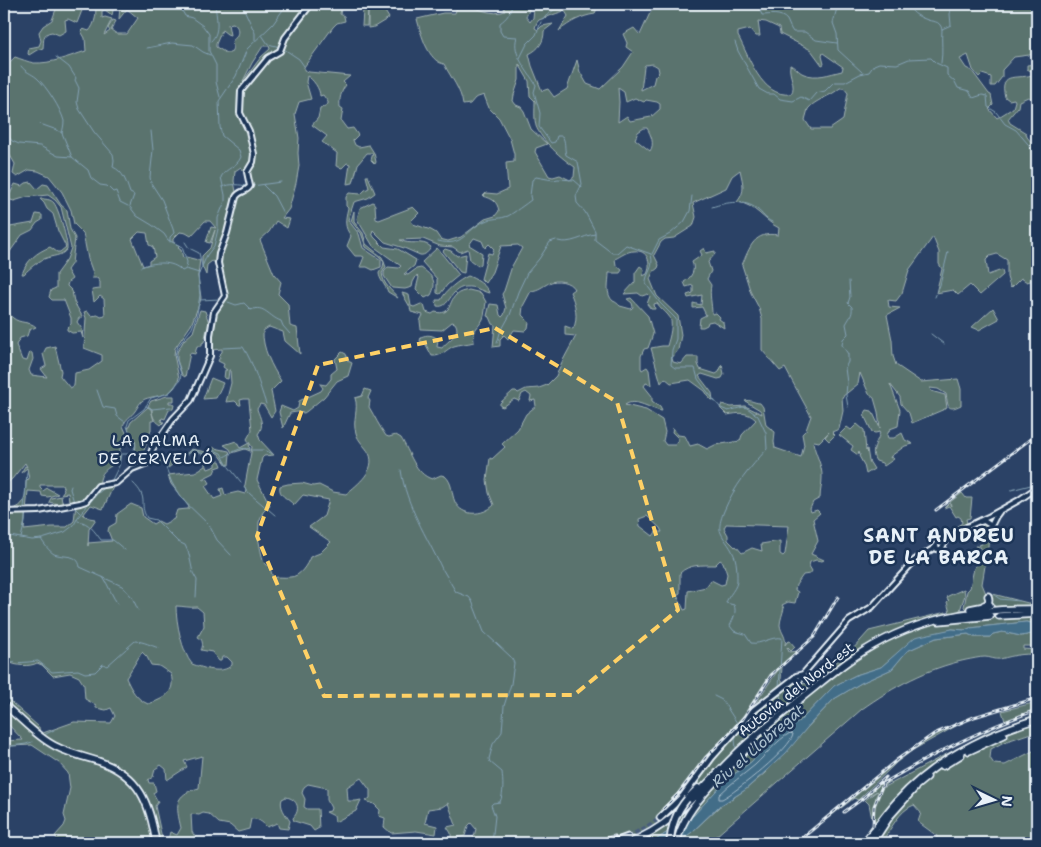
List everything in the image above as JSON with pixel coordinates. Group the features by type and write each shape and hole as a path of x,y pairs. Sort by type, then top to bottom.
{"highway":[{"path":"939,620 987,605 989,601 988,596"},
{"path":"998,605 1037,610"},
{"path":"999,616 1037,610"},
{"name":"Autovia del Nord-est","path":"628,840 654,831 674,817 770,725 848,665 870,651 909,631 939,620 984,612 1037,610"},
{"path":"939,620 990,616"},
{"path":"4,707 43,740 62,750 107,765 122,773 131,781 149,808 155,843"},
{"name":"Autovia del Nord-est","path":"635,843 661,830 680,815 736,756 784,715"},
{"path":"869,843 888,811 905,792 944,760 983,739 1037,719"},
{"path":"869,843 904,797 928,776 956,758 999,737 1037,723"},
{"path":"670,843 675,819 687,799 736,756"},
{"path":"677,843 683,823 736,756"}],"main road":[{"path":"4,512 42,510 80,504 86,501 98,486 119,482 130,471 147,463 153,448 174,417 191,400 210,356 210,329 215,310 224,300 225,294 218,263 219,250 227,233 236,197 250,187 247,172 254,158 249,131 240,113 241,91 269,57 280,51 284,38 311,4"},
{"path":"938,546 960,530 1019,500 1037,488"},
{"path":"660,818 683,796 712,757 754,710 799,678 853,617 875,603 914,561 962,530 981,521 992,524 999,512 1037,488"},
{"path":"989,516 994,519"},
{"path":"987,522 989,516"},
{"path":"612,843 628,840"}],"highlighted area":[{"path":"495,328 617,402 678,610 574,695 324,696 257,536 318,365"}],"green space":[{"path":"58,4 82,5 83,8 77,23 68,19 65,20 66,31 59,35 52,32 47,34 44,37 43,48 29,55 29,48 39,46 41,41 39,32 43,26 52,20"},
{"path":"94,4 117,4 114,6 112,15 105,10 102,11 102,18 112,19 104,35 110,31 108,28 113,20 116,21 111,30 117,34 127,34 138,18 127,9 119,19 119,4 292,4 302,8 306,4 342,4 340,14 344,16 345,21 337,23 333,27 304,67 304,70 350,76 343,82 346,85 340,99 340,107 343,109 341,121 347,129 353,128 358,135 353,140 355,145 359,147 369,145 374,153 376,162 375,164 371,160 373,153 367,153 358,164 353,183 347,184 350,164 347,163 342,168 336,166 337,153 322,142 327,136 312,125 318,118 320,109 328,104 328,102 323,95 320,96 316,85 307,76 306,82 311,99 299,102 295,114 299,138 299,166 289,209 282,218 290,219 287,228 276,221 269,232 260,240 274,274 281,282 278,294 288,304 290,326 297,328 300,354 285,341 283,332 269,327 263,331 266,351 281,381 271,391 275,411 271,417 264,405 260,404 257,409 262,425 258,434 260,440 274,455 262,458 257,480 270,505 263,512 259,522 258,537 263,561 270,568 273,578 297,575 305,567 310,557 320,553 331,542 309,527 324,516 329,500 303,495 294,505 282,495 280,486 302,483 313,486 319,485 333,492 346,494 361,481 368,471 371,459 357,436 355,429 355,398 362,396 365,389 371,391 368,398 370,401 369,407 386,436 396,435 401,438 417,468 426,476 432,479 441,475 445,476 452,488 458,507 468,512 479,513 494,505 489,493 487,480 490,458 492,459 505,447 502,444 518,429 526,414 536,406 535,400 530,401 531,396 526,392 522,394 519,401 514,399 503,407 500,406 500,403 513,391 518,393 526,389 547,385 556,376 576,336 565,335 565,326 573,329 576,320 575,305 570,292 574,289 569,284 555,281 531,291 523,306 522,315 529,322 528,328 525,331 514,330 508,339 504,335 500,339 500,346 493,347 495,325 490,317 487,316 490,304 498,305 500,315 502,317 504,315 506,308 502,294 512,266 522,248 518,245 501,246 492,272 485,283 481,279 488,253 492,254 494,249 489,244 485,248 482,241 474,238 469,245 482,253 481,264 478,266 470,260 468,249 460,252 453,247 440,246 423,239 400,240 424,243 431,247 428,252 420,255 385,242 373,230 374,237 384,247 398,249 416,260 414,266 404,274 408,275 421,268 433,279 434,286 431,295 425,298 416,289 419,277 417,275 412,287 405,289 392,288 384,276 384,272 388,267 399,268 401,266 373,246 357,219 360,208 373,202 376,219 379,220 413,207 419,213 411,221 413,224 431,230 440,239 448,241 461,237 485,219 495,216 499,211 496,203 492,199 483,196 486,193 497,194 508,189 506,163 514,162 510,139 499,118 489,108 484,95 475,98 470,104 463,105 458,89 444,64 438,62 429,52 417,19 443,13 455,13 458,4 496,13 505,11 503,4 528,4 529,10 526,17 530,22 533,18 534,8 547,4 598,4 595,14 576,20 559,31 568,16 565,11 539,20 537,23 535,28 538,30 542,26 553,24 544,31 542,42 536,50 529,54 542,91 548,89 554,97 567,89 577,60 580,72 587,84 600,89 623,67 633,52 626,47 627,43 623,34 634,28 640,35 650,13 658,4 1037,4 1037,54 1014,57 1002,70 1002,77 995,86 991,86 991,77 982,74 979,77 973,70 968,55 960,59 991,95 993,105 989,109 997,118 1013,108 1015,101 1005,97 1004,88 1007,79 1034,74 1027,69 1027,65 1037,64 1037,97 1035,99 1028,97 1019,101 1018,107 1008,119 1010,123 1026,133 1032,143 1037,142 1037,279 1027,282 1021,278 1011,288 1007,277 1007,260 997,254 990,256 986,260 988,275 1002,270 1003,275 980,295 970,285 958,295 953,290 936,293 942,269 939,264 939,252 933,237 909,270 902,293 896,301 888,300 889,307 900,308 887,315 896,365 921,382 958,379 961,389 961,405 953,408 949,407 946,394 938,389 930,388 931,391 945,395 947,408 912,423 909,413 901,404 900,397 890,384 900,410 898,426 890,429 887,435 888,438 894,438 902,433 905,440 913,444 905,446 891,456 890,458 894,459 884,466 876,461 873,454 880,432 872,432 864,415 867,410 872,411 880,428 878,412 874,398 869,394 860,373 858,384 842,397 843,411 839,429 832,432 835,435 829,441 825,437 829,432 819,442 813,442 822,478 820,498 813,502 810,509 811,512 817,510 820,513 813,519 818,541 811,554 824,560 810,562 809,566 812,571 810,574 803,575 796,585 795,590 798,592 795,603 788,602 782,605 784,608 780,625 785,645 790,641 795,647 791,651 787,647 789,652 798,651 783,663 787,662 782,667 781,680 786,687 794,683 812,684 824,674 823,672 839,660 844,659 869,631 946,612 946,614 950,613 947,602 949,600 947,599 948,596 964,589 965,595 960,610 966,609 964,607 967,591 970,588 974,568 983,558 986,560 982,584 987,596 989,593 1037,604 1037,624 1026,622 965,630 952,629 907,645 881,667 856,675 834,686 799,722 777,735 751,762 726,780 694,815 651,843 596,843 615,838 614,836 580,843 484,843 483,841 473,840 476,829 471,823 465,836 453,839 447,827 456,825 448,803 442,807 428,809 425,823 437,826 436,834 416,831 391,833 384,827 385,818 379,816 380,810 374,804 366,801 370,798 370,790 361,778 347,787 348,801 361,800 356,811 335,822 334,816 326,812 330,811 331,808 327,800 327,788 308,784 304,787 302,793 305,799 304,807 307,809 318,809 319,828 314,831 310,826 294,821 293,818 297,812 296,802 286,797 282,799 281,805 290,821 288,829 279,828 277,823 267,827 258,820 251,819 249,829 238,832 230,825 219,823 209,814 191,814 192,832 197,840 204,843 167,843 170,832 177,835 181,828 178,802 185,794 199,788 202,756 184,761 187,767 167,780 166,769 161,765 155,769 153,777 148,780 149,783 154,783 156,791 153,793 158,802 155,806 163,843 58,843 55,836 66,821 64,815 70,788 68,773 59,763 32,745 11,746 4,749 4,741 23,740 4,720 4,696 39,727 40,734 74,722 111,723 115,716 111,708 106,710 96,708 96,705 85,699 84,685 79,677 70,673 53,676 42,665 37,663 23,666 9,662 4,664 4,513 8,512 9,509 20,506 25,495 26,480 29,479 27,468 21,473 25,466 27,467 25,463 12,479 4,485 4,312 6,308 16,320 36,327 29,330 27,336 20,338 16,345 22,360 27,361 30,352 32,353 33,359 29,370 31,375 47,377 41,369 46,366 43,354 46,348 55,346 61,371 60,376 70,388 74,386 75,373 89,370 102,361 102,355 84,348 86,318 84,312 87,311 91,316 105,316 104,299 100,296 94,302 92,290 100,289 100,282 97,278 92,278 93,273 83,233 74,224 71,210 62,192 49,176 38,171 29,170 17,177 13,174 15,164 4,145 4,116 9,102 4,98 4,81 8,66 15,57 32,63 40,63 86,51 85,38 81,31 83,29 89,31 93,25 96,10","holes":["758,21 766,22 779,28 780,34 811,50 822,65 824,64 823,53 843,67 842,71 823,76 814,76 802,73 790,65 793,84 791,94 781,93 772,89 757,74 738,36 738,32 750,29 756,36 760,36","233,23 236,25 238,32 232,41 233,47 230,53 226,53 216,47 222,30 230,35 228,24","263,46 269,46 270,49 261,57 243,81","519,64 529,81 530,96 535,101 536,126 552,149 575,167 574,177 570,180 560,175 549,176 535,152 536,148 547,144 531,129 524,111 513,101 519,80","653,64 658,67 659,72 655,76 653,84 641,90 644,67 645,65","618,88 624,92 626,102 635,98 644,102 646,100 660,104 660,109 651,117 630,121 627,116 618,122","840,88 844,88 848,93 843,120 830,129 811,129 805,120 808,109","644,128 647,128 651,137 650,151 635,139 638,132","241,167 245,173 247,191 238,196 229,235 220,255 226,299 216,310 211,350 222,349 218,356 220,357 218,361 224,364 223,367 227,370 225,370 224,378 228,379 230,370 231,383 226,402 235,401 241,405 240,400 249,399 252,430 247,439 252,447 244,487 247,492 245,494 238,492 225,495 223,488 220,489 222,496 214,499 205,486 210,483 207,478 202,479 214,473 216,468 222,466 220,461 216,461 216,466 208,469 205,461 205,466 195,472 168,475 171,484 189,507 188,509 177,510 174,519 164,524 158,521 153,524 143,517 141,508 131,504 117,514 116,523 109,527 108,531 112,541 88,543 89,529 96,519 83,515 91,505 103,509 113,487 112,485 99,487 103,473 119,461 120,449 127,435 123,426 124,423 142,401 169,392 173,389 179,378 174,355 175,348 191,325 200,302 198,276 200,259 183,258 181,250 178,248 180,246 173,242 173,239 180,232 191,236 205,221 210,221 216,228 211,227 206,242 210,243 215,230 210,248 202,256 202,266 206,275 207,265 212,261 219,273 217,252 225,234 236,192 235,171","740,170 743,191 737,202 754,209 779,228 778,235 763,235 758,238 742,265 762,319 762,350 780,371 785,368 811,416 806,430 802,434 804,445 801,457 775,448 775,432 766,425 763,407 760,403 749,400 745,401 760,410 762,414 745,406 731,407 722,404 720,408 727,415 746,414 756,420 742,435 740,441 715,445 707,449 698,444 690,446 685,436 678,435 673,428 672,432 678,438 678,441 675,445 666,445 663,441 665,432 662,420 646,410 625,405 634,402 662,411 652,401 652,396 644,386 646,383 651,385 649,370 647,367 642,370 641,368 641,356 644,349 648,348 653,334 648,316 631,298 627,299 632,303 633,307 631,309 620,306 613,301 608,291 609,273 620,273 622,270 616,265 615,259 629,252 643,252 648,258 649,266 647,274 643,276 644,269 640,266 635,273 635,282 624,294 638,293 642,296 648,294 650,296 647,304 651,309 655,309 654,304 657,303 671,321 667,346 651,348 661,383 665,378 671,383 690,380 705,391 710,399 713,400 712,393 699,376 702,374 718,379 722,378 724,374 722,365 716,374 700,369 698,357 687,357 681,364 673,362 672,358 678,350 681,335 678,316 657,296 650,279 659,265 654,255 661,242 665,239 674,238 693,226 696,217 693,203 726,188 732,176","139,232 147,233 149,245 153,247 155,257 149,261 149,264 143,266 132,239","40,485 62,485 64,490 61,494 68,493 69,501 62,502 61,496 51,498 49,502 62,505 76,504 74,521 67,527 24,530 28,491 41,492 42,496 48,497 58,494 47,488 43,491","647,516 660,528 662,532 656,532 653,536 640,526 639,519","726,524 789,526 785,554 783,556 780,554 780,541 761,544 762,551 752,548 742,553 728,540 728,535 724,528","720,560 723,562 727,574 725,584 721,585 711,580 706,587 688,591 687,609 684,610 677,595 680,593 680,573 687,568 715,565","176,606 197,607 203,612 204,626 198,637 202,642 201,650 212,652 219,661 221,661 222,657 227,657 232,662 232,665 223,670 218,670 192,664 188,659 180,636","142,652 151,665 159,666 171,674 172,686 170,691 159,700 148,704 137,696 126,678","777,668 778,670 749,713 707,759 686,788 663,810 662,808 684,786 705,757 739,722 768,678"]},
{"path":"364,4 375,4 380,12 384,10 389,18 374,27 368,28 368,11 367,26 362,26 363,10 368,10"},
{"path":"366,176 368,176 375,193 368,198 354,202 348,220 359,234 363,248 381,260 381,267 373,270 367,267 360,267 364,257 355,256 347,246 351,236 347,230 346,223 348,208 346,206 346,197 349,193 361,194 369,188"},
{"path":"31,182 37,189 43,184 48,185 61,205 67,210 70,229 75,238 72,263 67,270 72,279 68,282 67,286 72,291 74,302 82,316 77,322 82,329 83,338 81,332 72,333 67,330 71,324 71,318 64,300 52,300 49,297 51,290 56,288 56,274 67,259 71,248 61,207 48,195 27,197 14,201 4,198 4,191 10,194 15,184 22,186"},
{"path":"40,199 46,199 54,203 65,233 67,249 59,255 41,260 22,274 33,257 41,251 50,247 60,252 66,247 58,231 53,214"},
{"path":"354,211 354,222 363,233 366,244 382,257 384,262 366,247 361,233 351,221"},
{"path":"36,214 42,215 42,220 32,230 22,235 4,260 4,224 10,227 33,223"},
{"path":"437,248 459,275 440,294 437,293 437,279 422,262"},
{"path":"704,248 706,253 715,251 715,254 708,262 711,271 707,279 711,285 712,314 716,313 720,317 719,319 723,322 724,328 713,321 708,322 703,327 699,327 700,318 706,315 702,307 693,308 693,303 701,305 702,295 688,298 687,295 693,293 693,285 686,287 684,282 692,274 692,262 702,255 700,251"},
{"path":"445,249 457,256 466,254 464,273 460,272 443,251"},
{"path":"384,262 386,267 382,273 384,281 398,298 388,292 379,273"},
{"path":"468,276 477,280 489,293 465,287 456,291 445,305 437,306 436,300 441,300 453,286"},
{"path":"469,290 481,293 486,302 483,319 475,331 474,342 451,347 441,354 432,356 425,343 420,341 421,337 428,335 438,339 437,347 442,348 456,334 457,327 452,322 442,330 421,329 420,321 423,315 411,312 402,293 409,295 411,306 424,305 426,312 432,314 444,312 449,308 456,295"},
{"path":"993,308 999,319 979,330 972,327"},
{"path":"200,310 205,311 210,330 207,329 202,346 197,346 195,354 190,353 185,377 182,375 177,360 177,352 184,340 193,332"},
{"path":"342,352 346,354 348,361 352,363 348,376 337,381 324,397 304,413 290,413 283,428 279,412 281,406 293,411 298,408 299,401 321,391 323,388 320,384 326,385 331,379 331,374 337,369 335,359"},
{"path":"211,378 223,383 216,398 203,399"},
{"path":"174,396 174,401 169,401 169,403 174,405 173,409 169,410 165,419 162,418 161,421 164,422 161,425 154,418 152,409 148,406 151,401"},
{"path":"148,407 151,409 154,421 151,421 151,430 142,456 134,454 135,441 128,429 131,422"},
{"path":"857,424 864,430 866,451 867,449 869,461 874,469 866,474 859,452 858,455 851,450 853,446 839,435 847,427 851,430"},
{"path":"236,441 240,448 249,443 250,451 245,449 232,453 224,445"},
{"path":"210,447 229,451 230,454 229,465 214,451 205,455 193,451 172,463 168,468 169,463 151,460 156,460 158,455 163,459 172,460 180,458 191,449 206,452 211,449"},
{"path":"962,493 966,498 972,498 970,518 966,519 967,523 958,528 957,526 962,523 961,518 956,517 949,506 944,508 949,503 951,506 950,502"},
{"path":"982,521 988,526 989,530 988,548 976,564 975,561 979,556 975,546 977,546 980,553 982,550 979,545 982,544 982,535 984,535"},
{"path":"1002,632 1021,636 1037,633 1037,646 1023,646 1023,649 1037,650 1037,654 998,659 985,657 966,660 925,673 899,686 862,709 708,843 677,843 719,807 745,790 765,773 834,699 861,683 892,669 907,651 936,638 968,634 974,637 990,637 993,634"},
{"path":"1037,702 1037,708 1005,721 1002,711"},
{"path":"1037,714 1037,731 1004,742 991,749 990,758 994,764 1005,765 1037,749 1037,843 936,843 937,836 918,822 921,813 914,805 904,811 882,843 860,843 871,826 873,826 876,802 886,781 886,784 891,781 883,788 986,733"},
{"path":"963,722 913,750 897,762 858,800 854,798 823,822 907,753 925,741"},
{"path":"887,776 876,796 872,819 869,804 865,800 877,791 864,798"}],"water":[{"path":"1026,622 1037,624 1037,633 1021,636 1002,632 993,634 990,637 974,637 968,634 936,638 907,651 892,669 861,683 834,699 786,753 745,790 718,807 692,832 677,843 651,843 694,815 726,780 751,762 777,735 799,722 834,686 856,675 881,667 915,637 952,629 965,630"}],"waterway":[{"path":"174,4 180,7 185,16 192,18 203,26 209,34 209,51 216,65 216,82 220,97"},
{"path":"211,41 217,29 215,4"},
{"path":"111,482 119,466 121,454 131,454 135,447 134,440 127,426 129,420 144,409 151,398 169,393 180,380 181,374 175,355 178,346 192,328 197,314 200,295 198,276 207,255 214,246 218,229 218,218 225,201 221,177 241,157 239,150 222,136 219,101 236,76 247,49 273,24 287,4"},
{"path":"512,4 508,15 500,23 500,31 503,36 517,37 516,50 518,56 536,85 534,92 540,113 539,127 551,143 555,142 557,136 562,136 566,155 578,162 582,184 576,196 577,203 585,212 595,231 595,240 612,253 617,253 626,245 651,254 652,264 646,284 660,303 676,319 676,339 672,350 671,365 675,368 695,368 698,379 721,408 728,411 743,407 747,408 758,416 766,433 767,449 748,471 733,493 723,513 720,530 730,547 736,566 737,582 726,603 734,605 735,608 730,626 734,631 745,634 751,643 782,638 779,687"},
{"path":"542,19 562,4"},
{"path":"757,4 762,15 775,14 784,17 793,32 805,32 816,40 837,43"},
{"path":"838,4 833,23 837,34 838,50 862,72"},
{"path":"907,4 919,17 937,22 942,29"},
{"path":"941,63 942,29 951,25 950,14 952,4"},
{"path":"243,7 255,33 255,40"},
{"path":"520,58 527,44 536,35 541,22"},
{"path":"262,35 268,44 280,47"},
{"path":"735,42 759,89 768,94 774,94 780,99 793,101 801,97 809,101 816,93 825,91 834,82 845,82 860,74 869,72 874,65 879,63 897,64 909,59 931,58 936,63 947,68 947,75 955,82 958,88 969,91 973,98 982,95 987,96 988,107 996,112 1005,124 1016,130 1031,150 1037,152"},
{"path":"147,48 172,43 193,45 210,55"},
{"path":"284,49 299,59 304,66"},
{"path":"56,57 69,67 76,78 75,80 79,88 77,102 79,109 94,132 113,154 113,167 122,175 130,193 134,195 130,206"},
{"path":"21,66 37,78 53,98 64,121 62,133"},
{"path":"40,124 62,133 72,157 88,170 91,178 100,185 107,186 113,192 116,191 120,202 128,206"},
{"path":"4,130 12,141 19,144 40,146 58,156 72,157"},
{"path":"151,131 153,150 151,183 162,200 173,229 174,233 170,237 170,242"},
{"path":"438,241 447,243 459,240 485,221 505,217 513,213 531,200 532,180 536,177 553,180 574,180 582,187"},
{"path":"252,186 281,182"},
{"path":"223,187 232,185 248,186"},
{"path":"263,185 274,196 283,213"},
{"path":"652,254 659,240 670,234 684,222 690,211 692,196"},
{"path":"712,207 729,203 747,204 757,209 772,222"},
{"path":"130,207 137,216 164,234 168,240 182,247 187,262 186,269 199,273"},
{"path":"558,241 572,241 595,234"},
{"path":"497,343 527,273 550,242 556,240"},
{"path":"185,242 189,248 199,253 202,266"},
{"path":"935,297 948,252"},
{"path":"141,267 163,263 178,267 182,271 186,269"},
{"path":"848,407 845,368 848,362 848,354 842,345 843,339 848,334 846,324 852,312 852,307 848,303 850,297 849,281"},
{"path":"200,300 220,299"},
{"path":"228,302 236,305 244,303 251,310 263,310 281,321 290,334"},
{"path":"931,334 944,344"},
{"path":"223,348 243,347 253,367 266,404"},
{"path":"97,390 103,407 115,409 117,416 125,422"},
{"path":"146,406 152,409 171,407"},
{"path":"224,457 239,449 250,449"},
{"path":"180,459 192,450 205,454 214,450 221,453 228,466"},
{"path":"252,450 263,450 272,454"},
{"path":"151,460 164,463 178,460"},
{"path":"164,463 172,483 181,498 209,525 217,540 231,555"},
{"path":"229,467 241,482"},
{"path":"401,470 407,496 442,569"},
{"path":"24,509 27,472"},
{"path":"133,483 143,497 143,508 147,518 156,520 178,542 185,545 193,573 197,580 196,597"},
{"path":"1011,490 1035,484"},
{"path":"4,535 32,540 65,532 74,525 78,517 97,494 108,485"},
{"path":"71,486 70,489 74,502"},
{"path":"244,487 275,515"},
{"path":"74,507 80,513"},
{"path":"21,538 25,513"},
{"path":"78,521 89,525 101,540 113,540 125,550"},
{"path":"41,539 54,554 74,558 80,567 122,586 132,597 138,610"},
{"path":"443,570 456,592 469,597 472,601 484,632 511,657 514,663 511,684 504,706 502,732 493,744 489,759 502,772 503,784 500,802 491,805 495,816 492,843"},
{"path":"103,577 118,604"},
{"path":"991,593 1000,599 1019,601"},
{"path":"127,648 135,641 159,648"},
{"path":"4,663 7,661 18,663 38,661 52,672 78,670 85,673 95,672 103,664 107,666 126,649"},
{"name":"Riu el Llobregat","path":"780,694 783,712"},
{"path":"714,696 722,700 737,723"},
{"name":"Riu el Llobregat","path":"784,716 789,728"},
{"path":"44,735 54,730"},
{"name":"Riu el Llobregat","path":"736,749 735,739 738,732"},
{"path":"4,747 32,742"},
{"name":"Riu el Llobregat","path":"737,763 738,772"}],"tunnel":[{"path":"628,837 660,818"}],"railway":[{"path":"936,510 1037,434"},
{"path":"663,809 678,794 706,757 741,722 771,675 814,637 838,597"},
{"path":"796,843 898,759 934,734 974,717 1037,698"},
{"path":"882,784 958,743 997,725 1037,710"},
{"path":"844,812 862,799 886,777"},
{"path":"873,826 874,806 883,784"},
{"path":"587,843 615,836"}],"district":[{"name":"LA PALMA DE CERVELLÓ","path":"156,449"},
{"name":"SANT ANDREU DE LA BARCA","path":"939,546"}]}
